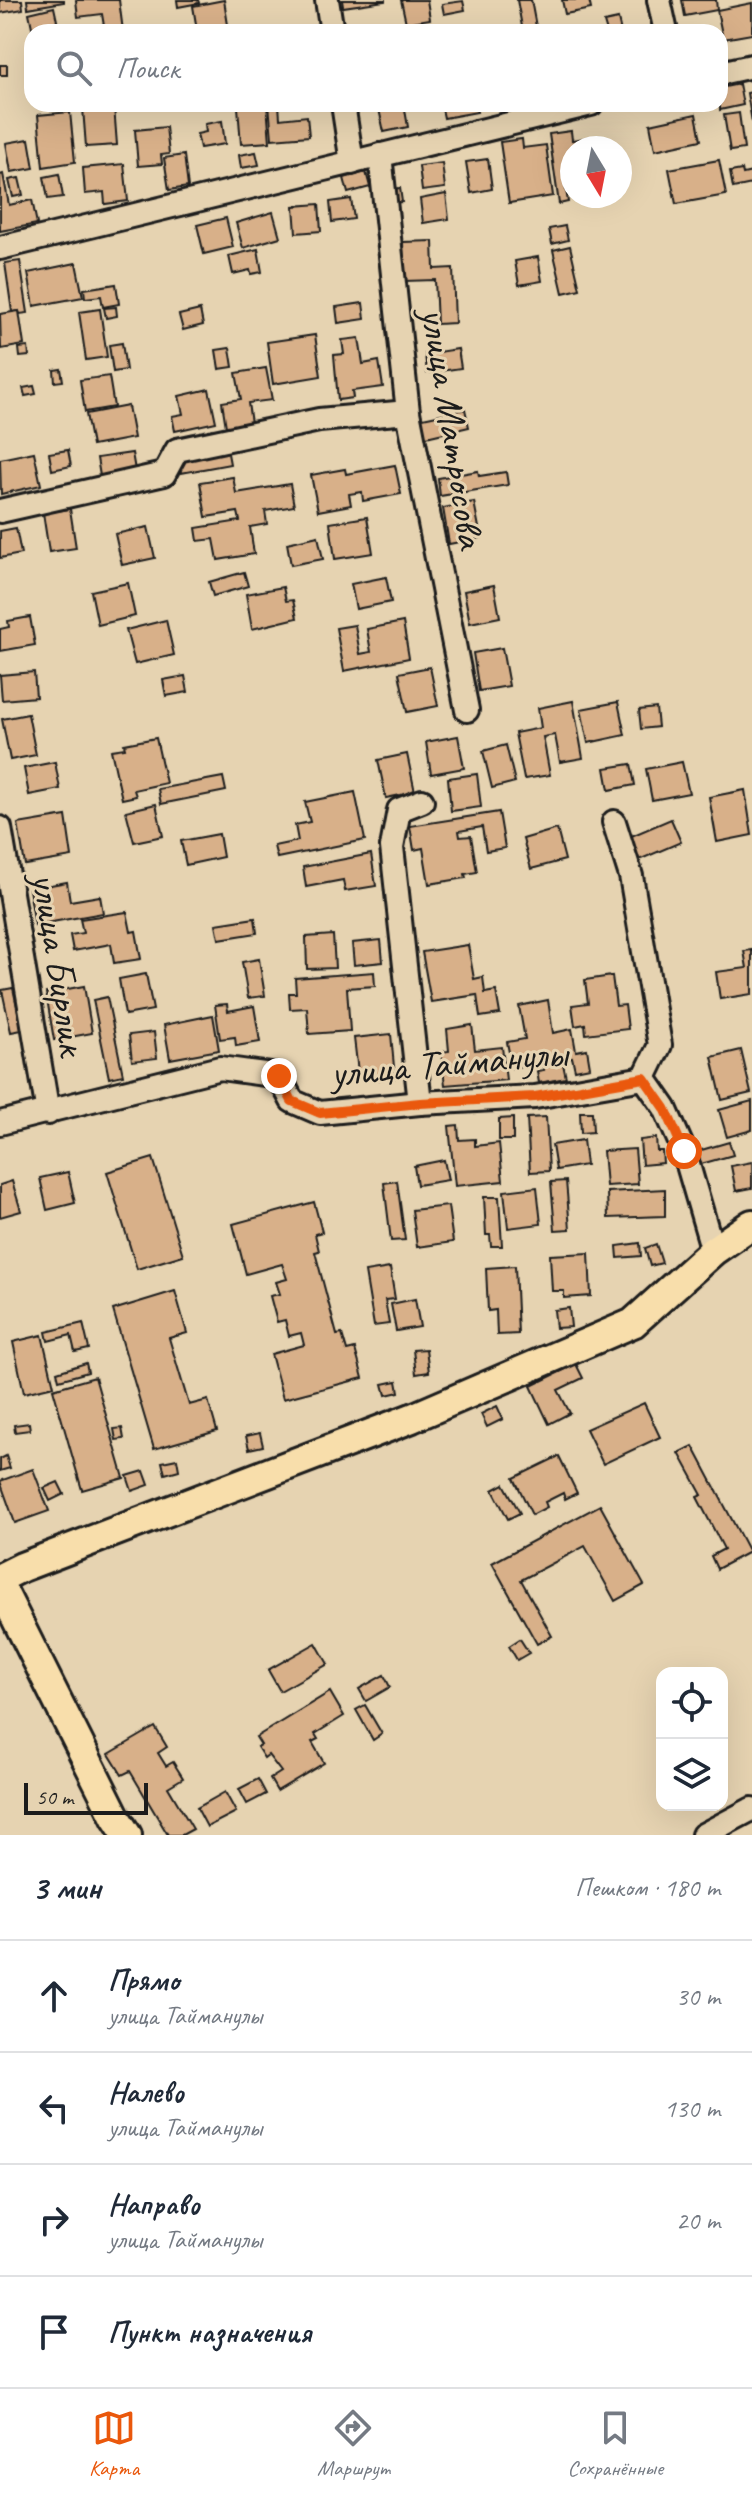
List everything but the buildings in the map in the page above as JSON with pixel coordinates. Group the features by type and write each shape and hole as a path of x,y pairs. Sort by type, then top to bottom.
{"main road":[{"path":"0,1578 412,1418 633,1323 713,1251 752,1224"},
{"path":"0,1586 127,1835"}],"street":[{"path":"327,0 331,24"},
{"path":"659,0 664,24"},
{"path":"728,71 752,66"},
{"path":"344,112 352,163"},
{"path":"0,248 558,112"},
{"name":"улица Матросова","path":"380,155 408,412 467,710"},
{"path":"0,511 164,474 177,450 319,420 408,412"},
{"path":"420,1103 392,847 399,810 422,801"},
{"path":"614,822 631,876 660,1045 644,1078 665,1108 684,1151 713,1251"},
{"name":"улица Бирлик","path":"0,828 48,1113"},
{"name":"улица Тайманулы","path":"0,1123 220,1068 279,1076 292,1101 320,1113 420,1103 535,1097 644,1078"},
{"path":"703,1835 752,1809"}],"route":[{"path":"279,1076 292,1101 320,1113 420,1103 535,1097 644,1078 665,1108 684,1151"}]}
